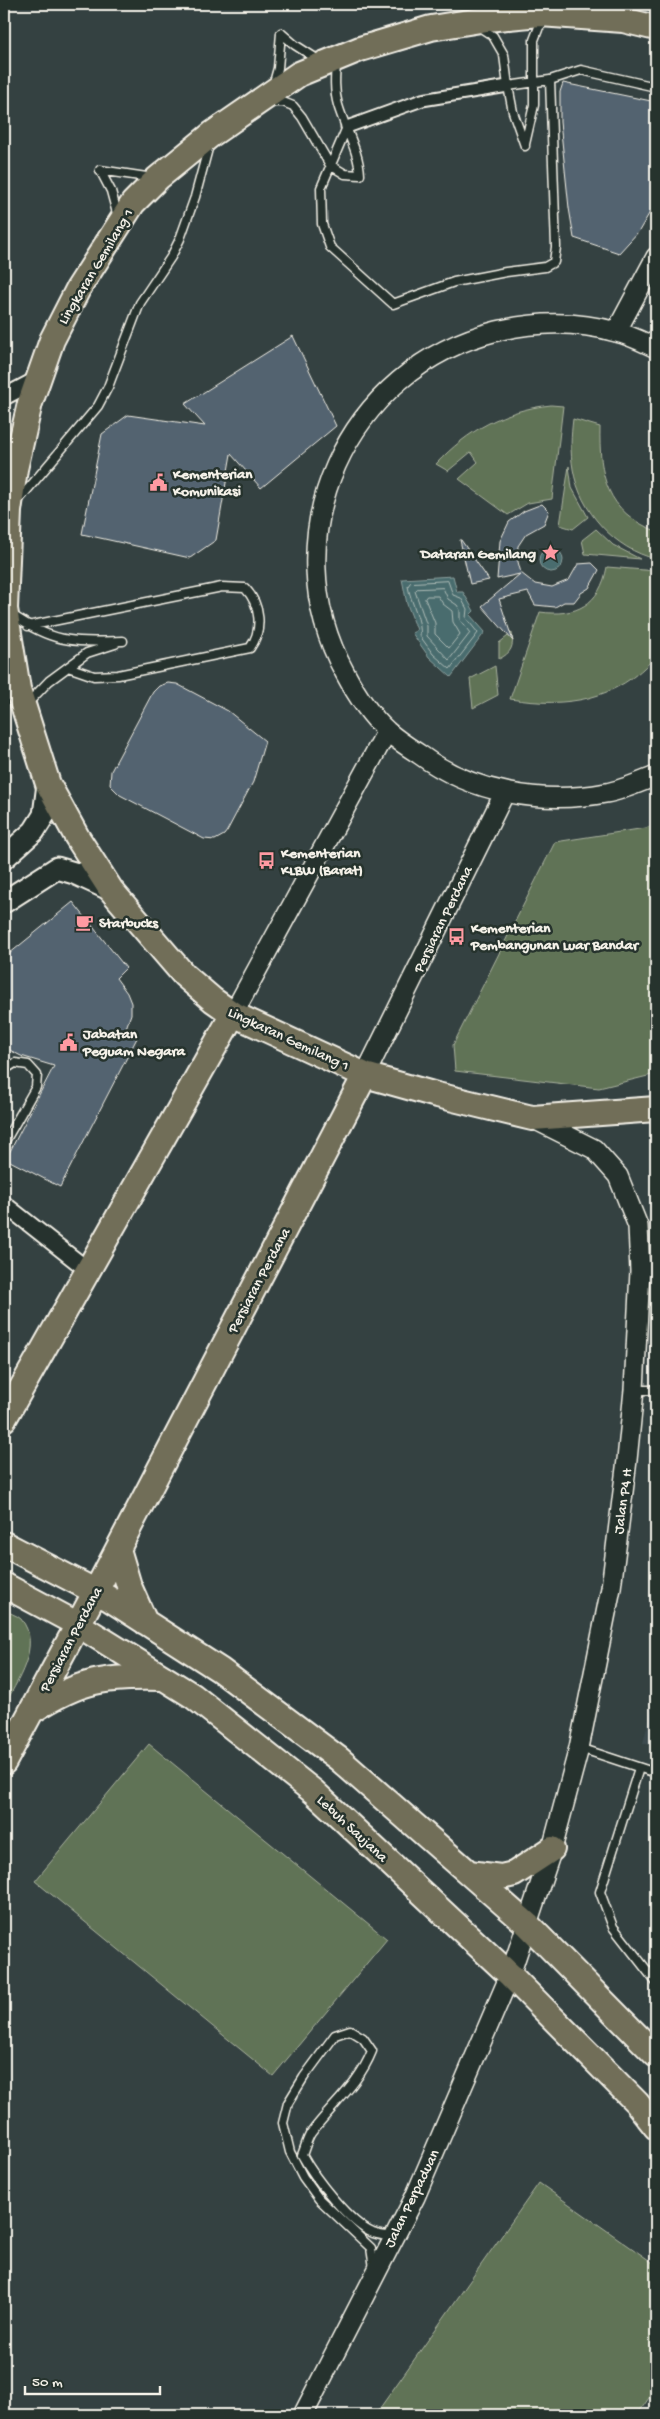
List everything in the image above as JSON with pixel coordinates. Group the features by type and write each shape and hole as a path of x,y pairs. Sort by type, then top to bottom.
{"main road":[{"name":"Lingkaran Gemilang 1","path":"656,28 623,20 540,11 483,18 430,28 360,49 299,74 212,134 158,178 133,203 78,289 52,340 38,379 24,422 15,469 9,511 5,610 18,689 48,784 76,837 111,890 184,975 234,1014 365,1074 433,1094 532,1118 656,1109"},
{"path":"4,858 34,831 44,815 48,784"},
{"path":"4,902 57,868 74,873 111,890"},
{"path":"4,1419 234,1014"},
{"name":"Persiaran Perdana","path":"4,1762 96,1591 365,1074"},
{"path":"4,1544 96,1591 220,1670 339,1759 528,1925 656,2055"},
{"path":"118,1548 129,1586 145,1622"},
{"name":"Lebuh Saujana","path":"4,1585 77,1624 193,1696 314,1792 510,1975 637,2103 656,2127"},
{"path":"31,1712 60,1694 89,1682 120,1678 165,1678"},
{"path":"469,1873 501,1877 514,1874 552,1849"}],"street":[{"path":"347,127 422,100 508,86"},
{"path":"616,332 656,257"},
{"path":"656,348 616,332 568,324 520,326 473,337 430,358 391,387 359,423 335,464 320,510 315,558 319,606 333,652 356,694 387,731 440,770 504,794 556,799 608,793 656,776"},
{"path":"4,397 38,379"},
{"path":"4,446 15,469"},
{"path":"234,1014 387,731"},
{"name":"Persiaran Perdana","path":"365,1074 504,794"},
{"name":"Jalan P4 H","path":"528,1925 552,1849 579,1748 610,1588 628,1460 634,1390 640,1271 638,1226 627,1194 618,1176 594,1149 532,1118"},
{"path":"4,1204 89,1271"},
{"name":"Jalan Perpaduan","path":"303,2415 415,2197 510,1975 528,1925"}],"lane":[{"path":"483,18 504,55 508,86 525,146 534,105 534,40 540,11"},
{"path":"281,33 294,45 330,61 338,105 360,167 360,175 345,174 330,165 302,117 293,106 266,97 278,68 281,33"},
{"path":"508,86 550,80 581,70 656,87"},
{"path":"347,127 321,188 322,224 330,248 393,304 454,282 545,267 554,262 556,246 550,80"},
{"path":"9,511 98,406 140,303 171,257 180,239 195,197 212,134"},
{"path":"119,224 111,191 100,170 158,178"},
{"path":"28,626 222,587 245,588 254,597 258,611 258,637 250,648 118,675 94,676 68,667"},
{"path":"5,610 28,626 48,635 73,642 122,641 87,654 49,681 24,707"},
{"path":"4,1070 15,1062 28,1065 37,1075 36,1087 4,1143"},
{"path":"634,1390 656,1390"},
{"path":"579,1748 656,1773"},
{"path":"639,1768 600,1892 613,1928 656,1982"},
{"path":"375,2272 371,2248 319,2199 303,2177 290,2152 282,2123 288,2103 304,2077 335,2035 350,2030 363,2038 372,2051 350,2089 310,2134 302,2155 312,2173 344,2210 372,2232 393,2237"}],"shaded area":[{"path":"656,1691 656,1747 643,1743"}],"green space":[{"path":"551,405 563,406 552,499 528,503 508,515 459,479 478,462 471,452 448,471 436,464 461,441 488,424 518,412"},
{"path":"573,419 600,427 601,461 609,490 616,502 626,513 639,523 656,531 656,559 626,547 601,526 591,513 577,485 573,469 571,444"},
{"path":"569,466 572,488 588,517 573,529 560,525"},
{"path":"596,529 613,545 640,559 585,554 582,540"},
{"path":"607,567 656,571 656,656 641,671 624,683 607,692 589,698 551,702 510,699 540,612 565,612 584,606 599,591"},
{"path":"512,633 511,649 499,659 499,643"},
{"path":"495,666 498,695 473,708 470,679"},
{"path":"656,823 656,1074 599,1088 455,1071 453,1045 555,842 646,828"},
{"path":"4,1610 21,1619 27,1629 29,1640 25,1664 4,1706"},
{"path":"149,1744 387,1939 273,2076 35,1881"},
{"path":"539,2183 656,2265 656,2388 637,2415 375,2415"}],"water":[{"path":"551,548 560,551 563,560 560,569 551,572 542,569 539,560 542,551"},
{"path":"453,576 457,592 463,592 474,611 470,615 485,632 451,677 429,657 412,633 417,630 407,604 402,579"}],"building":[{"path":"563,83 656,102 656,202 639,231 619,253 574,238 560,122 560,92"},
{"path":"293,336 336,426 261,488 231,454 216,540 190,558 82,534 102,434 128,415 205,426 185,404"},
{"path":"542,504 549,511 544,524 526,534 518,546 517,558 521,573 535,584 552,587 569,580 578,564 592,563 599,570 589,588 581,593 574,602 564,602 555,607 535,605 528,592 499,599 513,641 482,606 520,574 497,579 500,541 509,522 524,511"},
{"path":"461,540 489,580 470,584"},
{"path":"168,683 177,684 228,711 265,741 253,782 227,831 215,840 204,839 120,795 110,785 111,771 153,692 159,686"},
{"name":"Jabatan Peguam Negara","path":"73,902 126,968 116,978 127,993 131,1003 131,1014 125,1031 137,1038 60,1187 6,1159 54,1066 21,1056 4,1047 4,958"}],"place":[{"name":"Kementerian Komunikasi","path":"159,482"},
{"name":"Dataran Gemilang","path":"550,553"},
{"name":"Kementerian KLBW (Barat)","path":"267,861"},
{"name":"Starbucks","path":"85,922"},
{"name":"Kementerian Pembangunan Luar Bandar","path":"457,936"},
{"name":"Jabatan Peguam Negara","path":"69,1042"}]}
